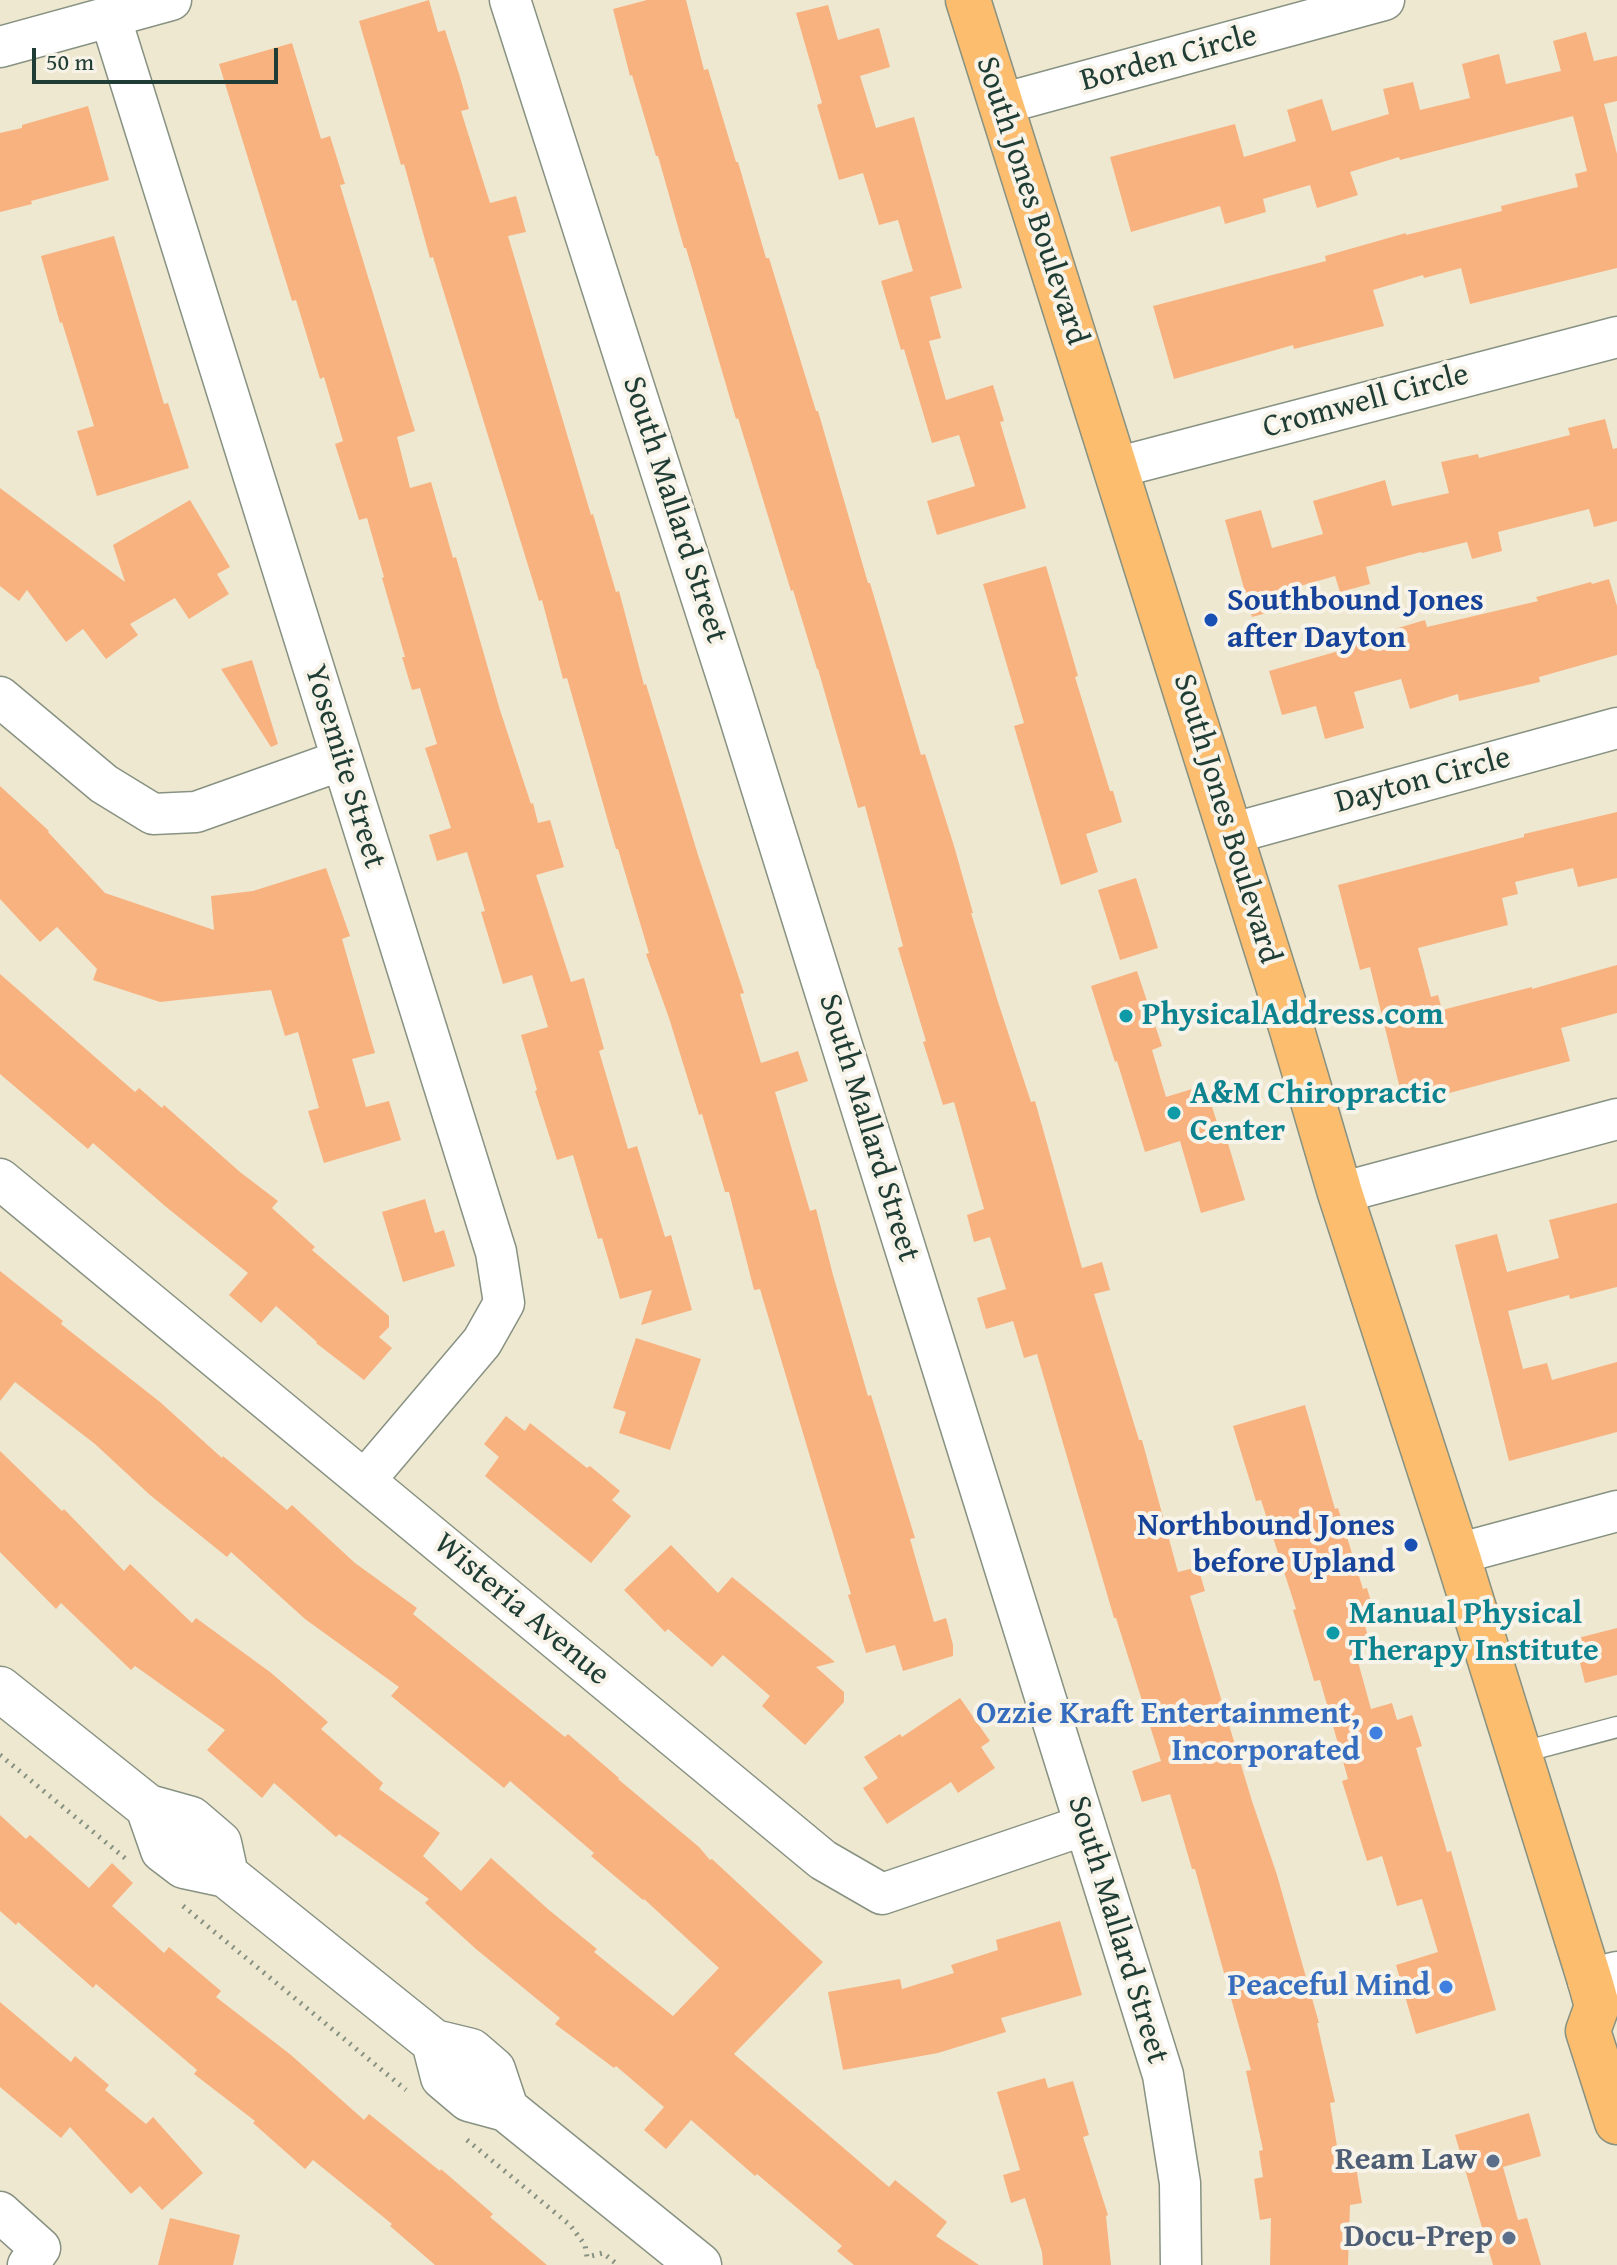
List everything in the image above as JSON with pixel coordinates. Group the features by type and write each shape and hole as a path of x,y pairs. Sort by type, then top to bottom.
{"main road":[{"name":"South Jones Boulevard","path":"968,0 1292,1030 1340,1193 1519,1753 1605,1994 1588,2031 1617,2122"}],"street":[{"path":"0,47 171,0"},
{"name":"South Mallard Street","path":"510,0 732,693 1163,2075 1180,2183 1181,2265"},
{"name":"Borden Circle","path":"1001,104 1384,0"},
{"name":"Yosemite Street","path":"110,16 496,1252 504,1303 482,1342 365,1480"},
{"name":"Cromwell Circle","path":"1115,468 1617,337"},
{"path":"0,697 104,784 153,814 196,812 342,760"},
{"name":"Dayton Circle","path":"1230,834 1617,728"},
{"path":"1340,1193 1617,1119"},
{"name":"Wisteria Avenue","path":"0,1179 823,1860 882,1894 1085,1825"},
{"path":"1457,1554 1617,1511"},
{"path":"0,1689 148,1807 191,1819 219,1843 226,1875 434,2042 471,2051 493,2070 506,2109 672,2256"},
{"path":"0,2212 34,2256"}],"lane":[{"path":"1519,1753 1617,1727"}],"path":[{"path":"0,1755 132,1864"},
{"path":"181,1904 412,2095"},
{"path":"460,2135 570,2225 585,2245 587,2257 603,2253 618,2265"}],"building":[{"path":"429,0 438,32 445,30 460,77 469,109 461,111 490,203 516,196 526,232 508,236 591,515 616,592 619,591 644,685 744,993 740,994 761,1063 798,1051 808,1081 775,1092 810,1211 816,1209 868,1396 871,1395 915,1538 910,1539 934,1622 946,1618 953,1645 953,1656 903,1671 895,1645 866,1653 760,1289 754,1290 729,1192 725,1192 702,1114 699,1115 646,954 649,953 567,678 563,679 542,600 539,601 433,257 430,258 359,21"},
{"path":"647,0 686,0 704,70 708,69 766,258 769,258 921,755 925,754 954,846 998,1002 1031,1102 1035,1101 1082,1268 1102,1262 1110,1290 1094,1294 1139,1440 1142,1440 1178,1572 1198,1567 1205,1591 1190,1596 1277,1875 1319,2023 1335,2102 1330,2103 1339,2158 1354,2155 1362,2203 1350,2205 1348,2265 1270,2265 1271,2218 1260,2220 1254,2179 1263,2177 1259,2151 1263,2150 1246,2071 1251,2070 1195,1869 1192,1869 1170,1794 1142,1802 1132,1771 1161,1761 1114,1618 1037,1354 1024,1358 1013,1321 986,1329 977,1298 1006,1289 990,1237 974,1242 967,1215 984,1209 954,1102 943,1105 923,1042 926,1041 898,948 903,946 865,806 858,808 818,669 736,419 658,156 630,76 613,9"},
{"path":"828,5 838,40 879,28 890,67 860,76 876,128 914,117 962,288 930,297 941,338 929,341 946,400 993,385 1004,421 1000,422 1026,508 937,535 927,501 975,486 959,435 932,443 881,281 913,271 898,220 879,225 863,173 839,180 817,105 822,103 796,13"},
{"path":"1586,32 1594,61 1617,56 1617,101 1604,104 1617,154 1617,268 1470,304 1461,268 1424,278 1423,275 1373,290 1384,326 1294,349 1293,345 1174,379 1153,306 1326,261 1325,256 1502,211 1501,206 1578,187 1575,174 1587,171 1573,116 1400,160 1399,157 1350,172 1358,195 1317,208 1310,185 1263,199 1266,212 1225,224 1220,206 1131,232 1110,157 1235,124 1244,157 1296,141 1287,110 1322,99 1332,131 1389,114 1383,89 1413,82 1420,110 1470,98 1462,64 1499,54 1506,84 1561,71 1553,41"},
{"path":"292,43 321,139 330,136 345,184 340,185 415,431 397,437 410,488 431,482 531,804 538,823 550,820 564,867 536,875 571,982 584,978 604,1049 599,1051 628,1149 637,1146 665,1237 671,1235 692,1310 641,1325 652,1290 620,1299 573,1155 557,1160 535,1091 521,1035 548,1027 532,975 503,984 467,852 437,861 429,835 451,828 425,748 437,744 420,688 412,690 367,518 359,520 335,444 343,441 324,377 320,379 296,300 292,301 219,64"},
{"path":"88,106 109,180 0,212 0,133"},
{"path":"114,236 164,404 168,403 189,468 97,496 77,431 94,426 41,256"},
{"path":"1605,419 1613,449 1617,448 1617,521 1594,527 1589,509 1498,532 1502,551 1472,559 1467,542 1421,552 1366,567 1370,584 1340,592 1335,576 1283,591 1288,607 1252,617 1225,520 1261,510 1272,548 1323,534 1313,501 1385,480 1392,506 1449,493 1441,462 1478,454 1479,458 1570,435 1568,428"},
{"path":"0,488 125,582 113,545 190,500 230,567 217,574 229,594 189,619 175,598 130,624 138,635 106,659 83,629 66,642 27,590 19,601 0,586"},
{"path":"1046,566 1078,676 1075,677 1122,822 1086,834 1098,872 1061,885 1014,726 1024,723 983,584"},
{"path":"1609,579 1617,606 1617,655 1539,677 1540,682 1459,701 1458,694 1410,709 1401,679 1354,692 1364,728 1325,739 1316,706 1282,715 1269,671 1356,646 1354,641 1425,620 1427,627 1538,601 1536,597"},
{"path":"252,660 278,744 271,747 221,669"},
{"path":"0,786 49,831 105,893 214,930 211,896 253,891 326,868 350,936 342,939 375,1053 352,1059 366,1107 389,1101 401,1140 324,1163 308,1111 319,1108 298,1032 285,1036 271,990 160,1002 93,980 97,969 57,927 40,942 0,899"},
{"path":"1617,812 1617,878 1578,887 1573,868 1515,882 1518,894 1502,898 1508,925 1418,948 1431,997 1438,995 1442,1010 1617,965 1617,1013 1561,1028 1570,1061 1404,1105 1370,967 1360,970 1338,885"},
{"path":"1136,878 1158,948 1120,960 1098,890"},
{"path":"1137,971 1162,1046 1152,1050 1166,1097 1205,1085 1223,1141 1227,1140 1245,1200 1201,1213 1180,1141 1145,1152 1091,986"},
{"path":"0,974 135,1092 139,1088 162,1108 164,1105 278,1201 272,1208 315,1247 312,1250 389,1316 389,1327 379,1337 392,1348 364,1380 316,1343 276,1306 261,1323 229,1295 248,1273 93,1143 88,1149 0,1074"},
{"path":"425,1199 435,1233 444,1230 455,1266 403,1282 382,1212"},
{"path":"1617,1203 1617,1287 1570,1299 1569,1295 1508,1311 1523,1369 1547,1363 1552,1380 1617,1362 1617,1432 1509,1461 1455,1245 1497,1234 1507,1272 1559,1258 1549,1220"},
{"path":"0,1271 160,1402 222,1458 287,1510 292,1505 355,1563 417,1608 413,1614 565,1737 568,1734 699,1847 823,1962 734,2054 889,2187 895,2180 947,2222 936,2236 979,2265 854,2265 837,2251 842,2246 691,2120 666,2149 644,2130 664,2107 616,2066 614,2068 555,2024 560,2018 425,1903 429,1899 339,1834 336,1837 274,1783 262,1798 207,1750 225,1730 135,1666 131,1670 61,1603 56,1609 0,1552 0,1451 62,1511 64,1509 124,1571 130,1564 192,1623 196,1618 270,1672 328,1722 321,1729 383,1783 379,1789 440,1833 423,1856 461,1891 491,1858 597,1949 594,1952 673,2016 719,1968 510,1781 504,1788 391,1696 399,1687 305,1619 231,1552 227,1557 150,1495 95,1444 15,1382 0,1401"},
{"path":"636,1338 701,1359 670,1450 619,1433 626,1412 613,1408"},
{"path":"1305,1405 1335,1509 1338,1508 1363,1589 1367,1588 1376,1619 1364,1623 1370,1642 1354,1647 1371,1709 1392,1703 1397,1720 1412,1715 1422,1746 1416,1748 1447,1852 1451,1851 1496,2010 1416,2034 1396,1965 1438,1952 1422,1899 1397,1906 1382,1856 1367,1861 1342,1781 1348,1779 1320,1680 1314,1681 1293,1610 1296,1609 1261,1500 1256,1501 1233,1426"},
{"path":"506,1416 525,1431 530,1423 620,1491 612,1500 631,1516 591,1563 485,1476 499,1457 484,1444"},
{"path":"671,1545 718,1593 732,1577 835,1662 816,1667 844,1692 844,1702 805,1745 762,1706 770,1696 723,1655 712,1667 668,1629 665,1632 624,1590"},
{"path":"1617,1628 1617,1675 1585,1683 1574,1639"},
{"path":"960,1698 990,1741 981,1747 995,1768 958,1793 951,1782 887,1824 863,1788 878,1778 864,1757 900,1734 902,1737"},
{"path":"0,1815 26,1839 30,1835 89,1888 112,1863 133,1883 112,1906 164,1953 169,1947 221,1991 216,1997 291,2055 364,2120 369,2114 441,2169 493,2214 490,2217 547,2265 435,2265 390,2226 392,2224 313,2160 305,2169 253,2123 255,2121 194,2074 197,2070 96,1984 93,1988 18,1922 16,1925 0,1911"},
{"path":"1060,1921 1082,1995 1001,2018 1006,2032 938,2053 843,2070 828,1992 900,1979 902,1989 954,1973 951,1965 998,1950 996,1940"},
{"path":"0,2002 71,2062 75,2056 109,2085 105,2090 146,2124 153,2117 203,2173 162,2210 140,2186 131,2194 70,2127 61,2138 0,2087"},
{"path":"1045,2078 1048,2088 1073,2081 1089,2135 1083,2137 1108,2215 1111,2265 1043,2265 1042,2252 1025,2198 1011,2203 1003,2175 1020,2170 997,2092"},
{"name":"Ream Law","path":"1529,2113 1541,2156 1503,2167 1518,2220 1527,2218 1541,2265 1493,2265 1455,2135"},
{"path":"170,2218 240,2235 233,2265 158,2265"}],"place":[{"name":"Southbound Jones after Dayton","path":"1211,620"},
{"name":"PhysicalAddress.com","path":"1126,1016"},
{"name":"A&M Chiropractic Center","path":"1174,1113"},
{"name":"Northbound Jones before Upland","path":"1411,1545"},
{"name":"Manual Physical Therapy Institute","path":"1333,1633"},
{"name":"Ozzie Kraft Entertainment, Incorporated","path":"1376,1733"},
{"name":"Peaceful Mind","path":"1446,1987"},
{"name":"Ream Law","path":"1493,2161"},
{"name":"Docu-Prep","path":"1509,2238"}]}
